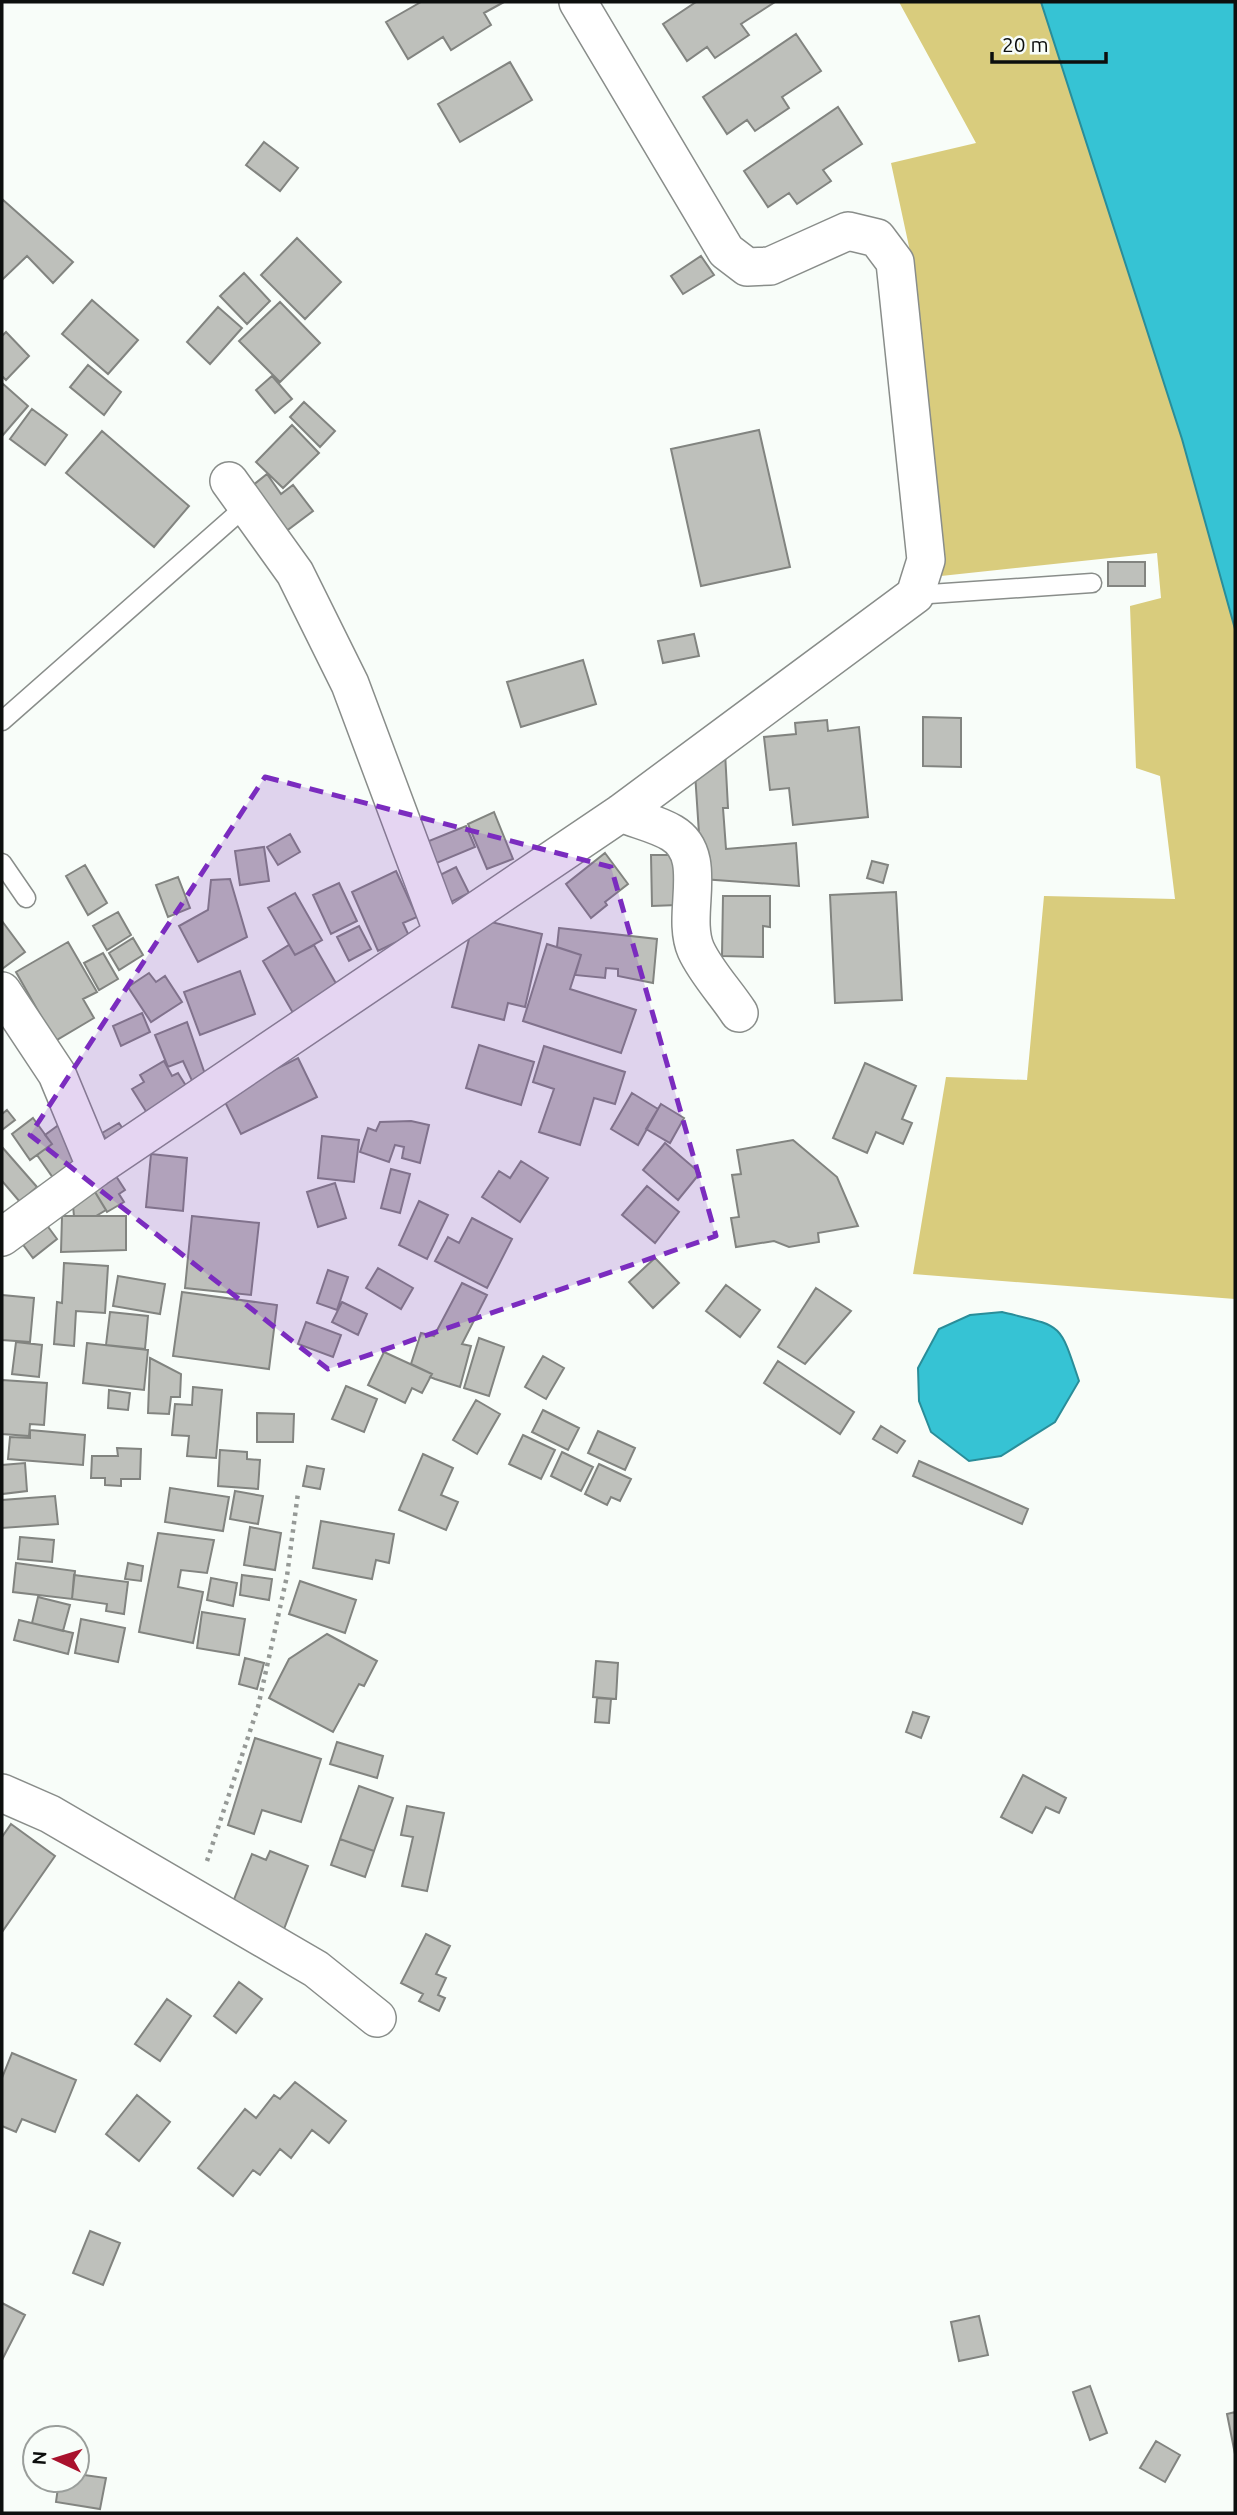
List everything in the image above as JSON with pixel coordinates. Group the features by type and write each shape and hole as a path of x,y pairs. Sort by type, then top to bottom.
{"street":[{"path":"2,1237 96,1168 621,813 915,595 926,560 895,261 877,238 848,231 770,266 747,267 726,251 578,2"},
{"path":"238,494 295,573 350,684 443,933"},
{"path":"621,813 672,833 686,845 693,863 690,922 696,950 739,1013"},
{"path":"2,991 57,1074 96,1168"},
{"path":"2,1793 50,1814 316,1969 377,2018"}],"lane":[{"path":"2,721 238,494"},
{"path":"915,595 1092,583"},
{"path":"2,863 26,898"}],"path":[{"path":"195,1898 258,1707 287,1576 298,1493"}],"highlighted area":[{"path":"265,777 611,867 716,1236 328,1369 30,1135"}],"shaded area":[{"path":"899,2 1041,2 1182,439 1235,629 1235,1299 913,1274 946,1077 1027,1080 1044,896 1175,899 1160,776 1136,768 1130,606 1161,598 1157,553 941,576 916,279 891,163 976,143"}],"water":[{"path":"1041,2 1235,2 1235,629 1182,439"},
{"path":"1002,1312 1037,1321 1056,1330 1067,1347 1079,1381 1055,1422 1001,1456 969,1461 931,1432 919,1401 918,1368 939,1329 970,1315"}],"building":[{"path":"421,2 504,2 484,13 491,25 451,50 443,37 408,59 386,22"},
{"path":"696,2 775,2 741,24 749,35 715,58 707,47 687,61 663,24"},
{"path":"796,34 821,71 782,97 789,108 755,131 747,120 727,134 703,97"},
{"path":"510,62 532,100 460,142 438,104"},
{"path":"838,107 862,144 823,170 831,181 797,204 789,193 768,207 744,171"},
{"path":"264,142 298,168 280,191 246,165"},
{"path":"2,199 73,262 53,283 27,256 2,280"},
{"path":"297,238 341,282 305,319 261,275"},
{"path":"701,256 714,275 683,294 671,276"},
{"path":"244,273 270,301 247,324 220,296"},
{"path":"92,300 138,340 108,374 62,334"},
{"path":"280,302 320,343 280,382 239,341"},
{"path":"218,307 242,328 210,364 187,342"},
{"path":"6,332 29,356 6,380 2,376 2,336"},
{"path":"88,365 121,392 104,415 70,387"},
{"path":"272,376 292,399 275,413 256,390"},
{"path":"2,383 28,406 3,435 2,434"},
{"path":"304,402 335,431 320,447 290,417"},
{"path":"32,409 67,435 45,465 10,439"},
{"path":"292,425 319,453 283,488 256,462"},
{"path":"759,430 790,567 701,586 671,449"},
{"path":"102,431 189,506 154,547 66,473"},
{"path":"267,474 281,494 293,485 313,511 285,532 252,486"},
{"path":"1108,562 1145,562 1145,586 1108,586"},
{"path":"694,634 699,656 663,663 658,641"},
{"path":"583,660 596,704 521,727 507,682"},
{"path":"923,717 961,718 961,767 923,766"},
{"path":"827,720 828,731 859,727 868,817 793,825 789,788 770,790 764,737 796,734 795,723"},
{"path":"725,752 728,808 723,808 726,849 796,843 799,886 702,879 695,773"},
{"path":"494,812 513,859 487,869 468,824"},
{"path":"466,826 475,847 427,867 419,845"},
{"path":"290,834 300,852 278,865 267,847"},
{"path":"264,847 269,881 240,885 235,851"},
{"path":"605,853 628,884 605,902 607,905 591,918 566,884"},
{"path":"651,855 676,855 677,905 652,906"},
{"path":"872,861 888,865 883,883 867,878"},
{"path":"85,865 107,903 88,915 66,876"},
{"path":"456,867 469,893 445,905 432,879"},
{"path":"396,871 417,917 403,923 409,936 378,951 352,892"},
{"path":"178,877 190,908 168,917 156,885"},
{"path":"230,879 247,937 198,962 179,926 208,910 211,880"},
{"path":"339,883 357,921 331,934 313,895"},
{"path":"896,892 902,1000 835,1003 830,895"},
{"path":"295,893 322,940 295,955 268,908"},
{"path":"723,896 770,896 770,927 763,926 763,957 722,956"},
{"path":"118,912 131,935 107,950 93,926"},
{"path":"2,921 25,952 2,969"},
{"path":"491,922 542,934 525,1007 508,1003 504,1020 452,1007 470,935"},
{"path":"359,926 371,949 349,961 337,937"},
{"path":"559,928 657,939 653,983 618,976 618,969 606,968 605,978 575,975 581,955 557,947"},
{"path":"133,938 143,955 119,970 109,953"},
{"path":"68,942 97,992 83,999 94,1018 55,1041 16,972"},
{"path":"547,944 581,955 570,989 636,1010 621,1053 523,1021"},
{"path":"289,945 295,955 314,945 338,987 293,1013 263,961"},
{"path":"103,953 118,979 99,990 84,963"},
{"path":"240,971 255,1014 200,1035 184,992"},
{"path":"149,973 156,982 165,976 182,1002 151,1022 128,987"},
{"path":"142,1013 150,1032 121,1046 113,1026"},
{"path":"187,1022 207,1080 194,1085 183,1061 168,1067 155,1035"},
{"path":"479,1045 534,1062 521,1105 466,1088"},
{"path":"544,1046 625,1072 615,1104 594,1098 580,1145 539,1132 554,1089 533,1082"},
{"path":"298,1058 317,1097 241,1134 222,1096"},
{"path":"164,1061 172,1076 178,1073 188,1089 147,1113 132,1089 144,1082 140,1075"},
{"path":"865,1063 916,1086 902,1119 912,1123 903,1144 876,1132 867,1153 833,1138"},
{"path":"632,1093 658,1109 638,1145 611,1129"},
{"path":"661,1104 684,1118 670,1143 646,1129"},
{"path":"7,1110 15,1120 2,1130 2,1114"},
{"path":"33,1118 52,1144 30,1160 12,1134"},
{"path":"64,1121 83,1162 56,1182 37,1155 52,1144 45,1135"},
{"path":"411,1121 429,1125 420,1163 402,1158 404,1147 395,1145 389,1162 360,1152 368,1128 376,1131 380,1122"},
{"path":"119,1123 127,1135 110,1146 102,1133"},
{"path":"322,1136 359,1140 354,1182 318,1178"},
{"path":"793,1140 837,1177 858,1226 818,1233 819,1242 789,1247 774,1241 736,1247 731,1218 739,1217 732,1175 741,1174 737,1150"},
{"path":"665,1143 700,1173 678,1200 643,1170"},
{"path":"2,1147 37,1187 20,1202 2,1181"},
{"path":"151,1154 187,1158 183,1211 146,1207"},
{"path":"521,1161 548,1178 520,1222 482,1197 499,1171 510,1178"},
{"path":"391,1169 410,1174 400,1213 381,1208"},
{"path":"114,1173 125,1190 119,1194 124,1202 107,1212 92,1187"},
{"path":"335,1183 346,1218 318,1227 307,1192"},
{"path":"647,1186 679,1212 655,1243 622,1215"},
{"path":"92,1187 106,1210 96,1216 74,1216 72,1196"},
{"path":"419,1201 448,1215 427,1259 399,1245"},
{"path":"62,1216 126,1216 126,1250 61,1252"},
{"path":"192,1216 259,1223 251,1295 185,1288"},
{"path":"472,1218 512,1239 487,1288 435,1261 448,1237 459,1243"},
{"path":"46,1224 57,1239 33,1258 21,1242"},
{"path":"655,1258 679,1283 653,1308 629,1282"},
{"path":"64,1263 108,1266 105,1313 76,1311 74,1346 54,1344 57,1302 62,1303"},
{"path":"378,1268 413,1288 401,1309 366,1288"},
{"path":"328,1270 348,1277 337,1310 317,1303"},
{"path":"118,1276 165,1284 160,1314 113,1306"},
{"path":"462,1283 487,1295 462,1344 471,1346 460,1387 430,1377 432,1374 411,1364 421,1333 434,1336"},
{"path":"726,1285 760,1310 740,1337 706,1311"},
{"path":"816,1288 851,1311 805,1364 778,1347"},
{"path":"182,1292 277,1305 269,1369 173,1356"},
{"path":"2,1295 34,1298 30,1342 2,1340"},
{"path":"342,1302 367,1314 358,1335 332,1322"},
{"path":"110,1312 148,1316 145,1349 106,1345"},
{"path":"306,1322 341,1335 333,1357 298,1344"},
{"path":"479,1338 504,1347 489,1396 464,1388"},
{"path":"16,1342 42,1345 39,1377 12,1374"},
{"path":"87,1343 148,1350 144,1390 83,1383"},
{"path":"384,1352 432,1374 422,1393 412,1388 405,1403 368,1385"},
{"path":"543,1356 564,1368 546,1399 525,1387"},
{"path":"150,1358 181,1374 180,1397 171,1397 169,1414 148,1413"},
{"path":"778,1361 854,1412 840,1434 764,1383"},
{"path":"2,1380 47,1383 44,1425 30,1424 29,1436 2,1434"},
{"path":"346,1386 377,1399 364,1432 332,1419"},
{"path":"193,1387 222,1390 216,1458 187,1456 189,1436 172,1435 175,1404 192,1405"},
{"path":"109,1390 130,1393 128,1410 108,1408"},
{"path":"476,1400 500,1414 477,1454 453,1440"},
{"path":"543,1410 579,1428 568,1450 532,1432"},
{"path":"257,1413 294,1414 293,1442 257,1442"},
{"path":"881,1426 905,1441 897,1453 873,1439"},
{"path":"30,1430 85,1435 83,1465 8,1459 10,1437 30,1438"},
{"path":"598,1431 635,1448 625,1470 588,1453"},
{"path":"523,1435 555,1450 541,1479 509,1464"},
{"path":"117,1448 141,1449 140,1479 121,1479 121,1486 105,1485 105,1478 91,1478 92,1456 118,1456"},
{"path":"220,1450 247,1452 247,1459 260,1460 258,1489 218,1486"},
{"path":"562,1452 593,1467 581,1491 551,1476"},
{"path":"423,1454 453,1468 441,1495 458,1502 446,1530 399,1510"},
{"path":"919,1461 1028,1509 1022,1524 913,1476"},
{"path":"25,1463 27,1491 2,1494 2,1465"},
{"path":"599,1464 631,1479 620,1501 611,1497 607,1505 585,1494"},
{"path":"307,1466 324,1469 320,1489 303,1486"},
{"path":"170,1488 229,1497 223,1531 165,1522"},
{"path":"235,1491 263,1496 258,1524 230,1519"},
{"path":"55,1496 58,1524 2,1528 2,1500"},
{"path":"321,1521 394,1534 389,1563 376,1560 372,1579 313,1568"},
{"path":"250,1527 281,1533 275,1570 244,1565"},
{"path":"158,1533 214,1540 207,1573 181,1570 178,1587 203,1592 193,1643 139,1632"},
{"path":"20,1537 54,1540 52,1562 18,1559"},
{"path":"16,1563 75,1571 72,1599 13,1592"},
{"path":"128,1563 143,1566 141,1581 125,1579"},
{"path":"74,1575 128,1582 124,1614 106,1611 107,1604 72,1599"},
{"path":"242,1575 272,1579 269,1600 240,1595"},
{"path":"211,1578 237,1583 233,1606 207,1600"},
{"path":"300,1581 356,1600 345,1633 289,1614"},
{"path":"38,1597 70,1605 63,1631 32,1623"},
{"path":"202,1612 245,1619 239,1655 197,1648"},
{"path":"81,1619 125,1628 118,1662 75,1653"},
{"path":"19,1620 73,1633 68,1654 14,1640"},
{"path":"327,1634 377,1661 364,1686 359,1684 333,1732 269,1698 289,1659"},
{"path":"245,1658 264,1663 257,1689 239,1684"},
{"path":"596,1661 618,1663 616,1699 593,1697"},
{"path":"597,1698 611,1699 609,1723 595,1722"},
{"path":"913,1712 929,1717 921,1738 906,1732"},
{"path":"255,1738 321,1759 301,1822 262,1810 254,1834 228,1825"},
{"path":"337,1742 383,1756 377,1778 330,1764"},
{"path":"1023,1775 1066,1798 1059,1813 1046,1807 1032,1833 1001,1817"},
{"path":"359,1786 393,1798 374,1851 340,1839"},
{"path":"407,1806 444,1813 427,1891 402,1886 413,1837 401,1835"},
{"path":"11,1824 55,1856 2,1932 2,1837"},
{"path":"340,1839 374,1851 365,1877 331,1865"},
{"path":"270,1851 308,1866 284,1929 231,1907 252,1854 266,1860"},
{"path":"426,1934 450,1946 436,1974 446,1978 438,1995 445,1998 439,2011 419,2001 423,1994 401,1983"},
{"path":"239,1982 262,1999 236,2033 214,2016"},
{"path":"167,1999 191,2016 160,2061 135,2044"},
{"path":"12,2053 76,2080 55,2132 22,2119 16,2132 2,2126 2,2078"},
{"path":"295,2082 346,2121 329,2143 312,2130 291,2158 280,2149 260,2175 253,2170 233,2196 198,2168 245,2109 256,2118 274,2095 280,2099"},
{"path":"137,2095 170,2122 139,2161 106,2134"},
{"path":"90,2231 120,2243 103,2285 73,2273"},
{"path":"2,2303 25,2315 2,2360"},
{"path":"979,2316 988,2355 959,2361 951,2322"},
{"path":"1090,2386 1107,2433 1090,2440 1073,2392"},
{"path":"1235,2412 1235,2454 1227,2414"},
{"path":"1156,2441 1180,2455 1165,2482 1140,2468"},
{"path":"91,2476 106,2478 100,2509 56,2502 57,2494 91,2494"}]}
